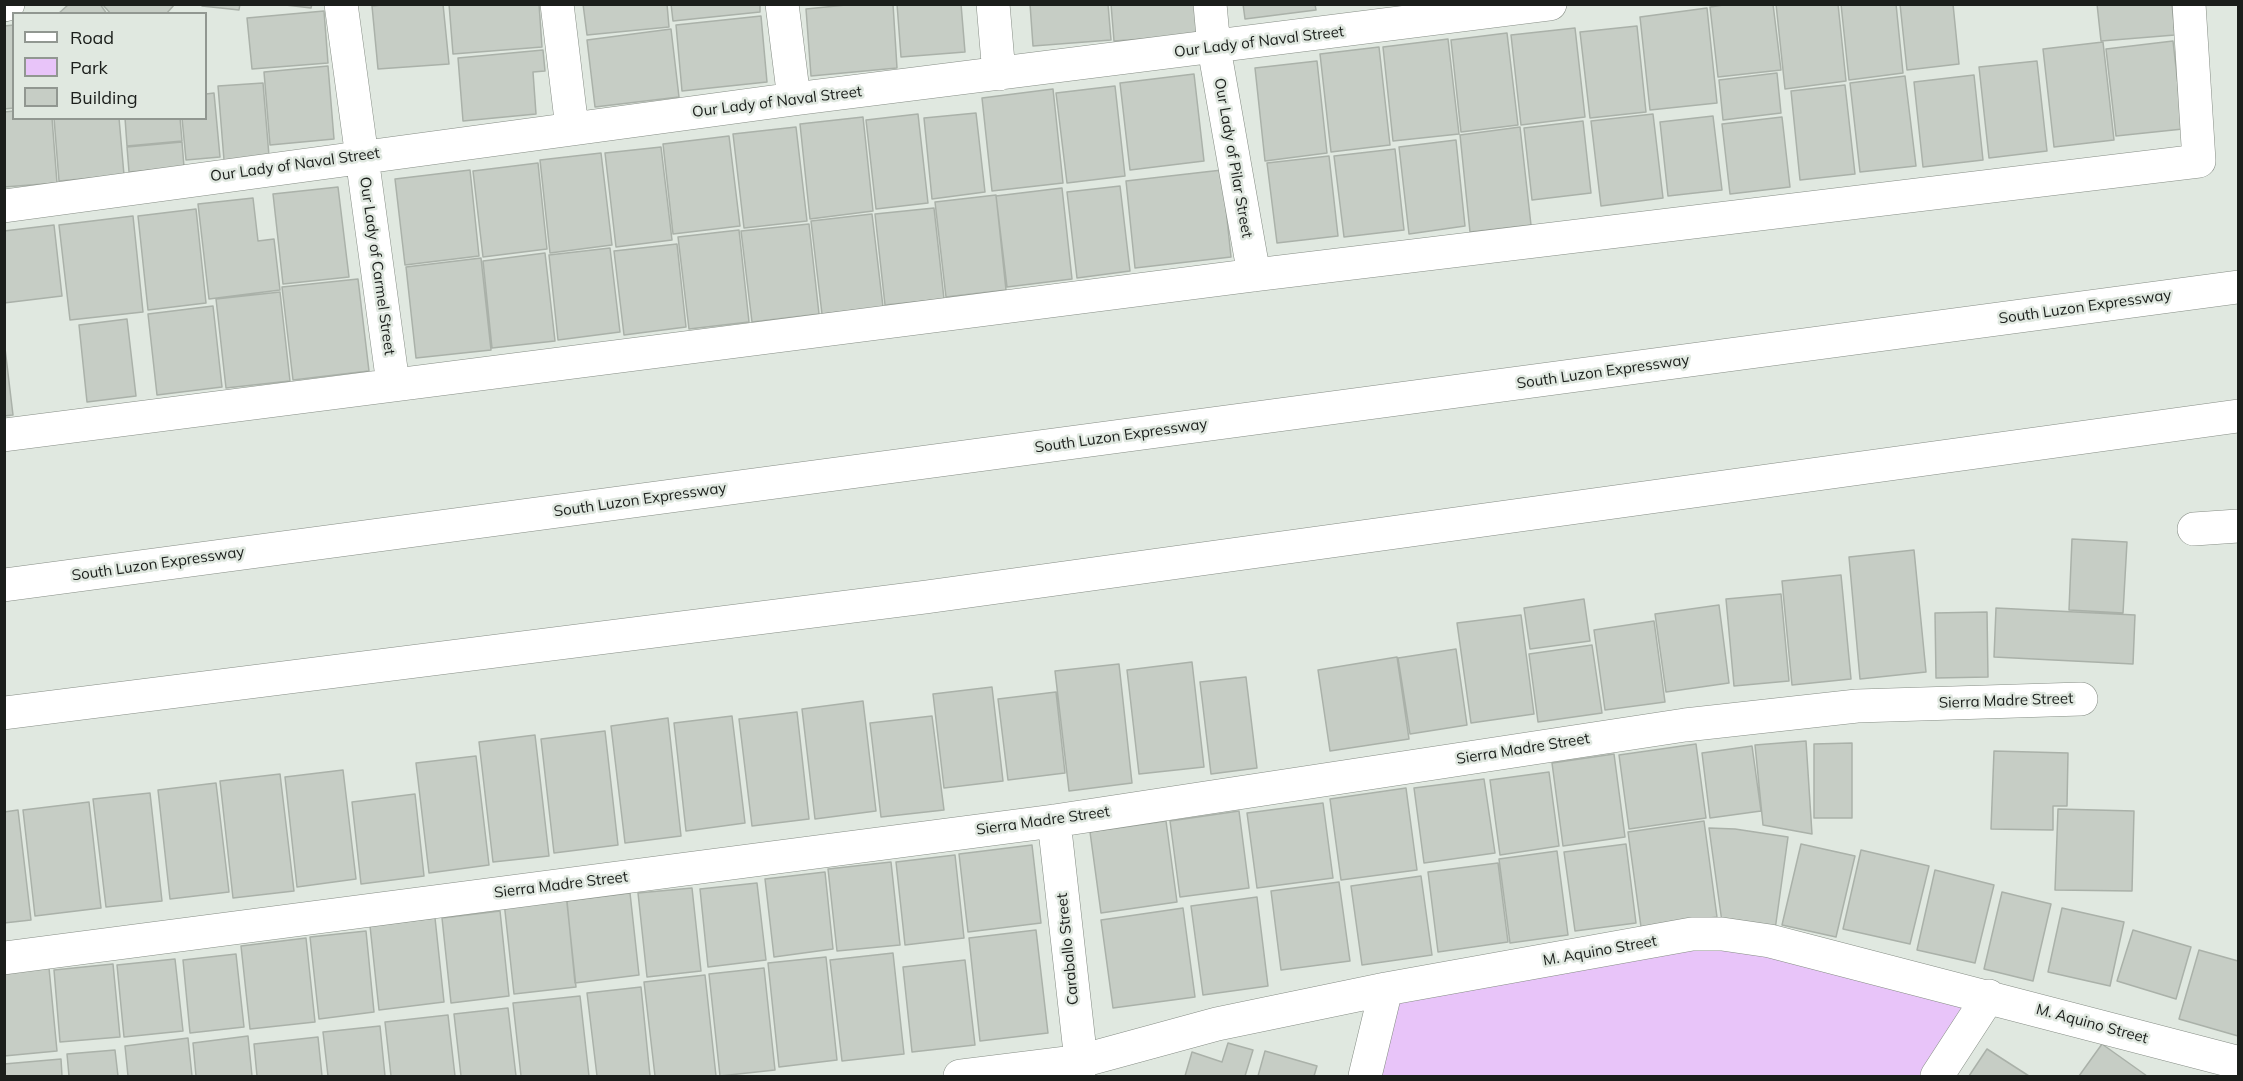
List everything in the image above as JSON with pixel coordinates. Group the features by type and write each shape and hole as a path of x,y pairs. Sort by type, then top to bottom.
{"main road":[{"name":"Our Lady of Carmel Street","path":"341,4 393,384"},
{"path":"558,4 572,128"},
{"path":"782,4 794,99"},
{"path":"993,4 999,74"},
{"name":"Our Lady of Pilar Street","path":"1210,4 1214,48 1254,275"},
{"name":"Our Lady of Naval Street","path":"4,206 794,99 1214,48 1422,13 1550,4"},
{"path":"4,435 1254,275 2199,161 2189,4"},
{"name":"South Luzon Expressway","path":"4,585 2238,287"},
{"path":"4,713 926,597 2238,416"},
{"path":"2194,529 2238,526"},
{"path":"4,571 115,570"},
{"name":"Sierra Madre Street","path":"4,957 1054,821 1685,725 1857,706 2081,699"},
{"name":"Caraballo Street","path":"1054,821 1079,1069"},
{"name":"M. Aquino Street","path":"960,1077 1079,1069 1217,1024 1386,989 1692,934 1722,934 1770,941 1989,996 2232,1066"},
{"path":"1365,1077 1386,989"},
{"path":"1936,1077 1989,996"}],"green space":[{"path":"1692,938 1978,1001 1919,1076 1368,1076 1389,991"}],"building":[{"path":"69,4 100,4 106,12 60,12"},
{"path":"102,4 175,4 168,12 109,12"},
{"path":"202,4 240,4 239,10 202,6"},
{"path":"277,4 312,4 311,8"},
{"path":"443,4 449,64 378,69 372,6"},
{"path":"449,4 539,4 542,47 453,54"},
{"path":"583,4 667,4 669,27 587,35"},
{"path":"671,4 760,4 760,12 673,21"},
{"path":"856,4 893,4 897,68 811,76 806,9"},
{"path":"897,4 961,4 965,52 901,57"},
{"path":"1030,4 1108,4 1111,40 1033,46"},
{"path":"1111,4 1195,4 1197,35 1114,41"},
{"path":"1243,4 1315,4 1316,10 1245,19"},
{"path":"1730,4 1773,4 1781,70 1718,77 1710,7"},
{"path":"1776,4 1838,4 1846,81 1785,89"},
{"path":"1841,4 1896,4 1903,73 1849,80"},
{"path":"1900,4 1953,4 1959,64 1907,70"},
{"path":"2097,4 2172,4 2175,35 2101,41"},
{"path":"1707,8 1717,103 1650,110 1640,17"},
{"path":"324,11 328,63 252,69 247,18"},
{"path":"761,16 767,82 682,91 676,25"},
{"path":"12,25 12,108 4,109 4,26"},
{"path":"1637,26 1646,112 1590,118 1580,32"},
{"path":"1575,28 1585,117 1521,125 1511,35"},
{"path":"671,29 679,97 595,107 587,40"},
{"path":"1507,33 1518,125 1461,132 1451,40"},
{"path":"1448,39 1459,134 1393,141 1383,47"},
{"path":"2173,41 2183,129 2116,136 2106,49"},
{"path":"2103,42 2114,140 2054,147 2043,49"},
{"path":"1379,47 1390,145 1331,152 1320,54"},
{"path":"543,50 545,71 533,72 536,114 463,121 458,58"},
{"path":"1317,61 1327,153 1265,161 1255,68"},
{"path":"2037,61 2047,151 1989,158 1979,67"},
{"path":"328,66 334,139 270,145 264,72"},
{"path":"1777,73 1781,113 1723,120 1719,80"},
{"path":"1194,74 1204,161 1130,170 1120,83"},
{"path":"1974,75 1983,160 1923,167 1914,82"},
{"path":"1905,76 1916,166 1860,172 1850,83"},
{"path":"263,83 269,156 224,160 218,86"},
{"path":"1845,85 1855,174 1800,180 1791,91"},
{"path":"1115,86 1125,176 1067,183 1056,93"},
{"path":"1053,89 1063,183 992,191 982,98"},
{"path":"214,93 220,157 186,160 182,120 207,120 207,94"},
{"path":"12,111 12,120 52,120 57,183 4,187 4,112"},
{"path":"976,113 985,192 932,199 924,118"},
{"path":"918,114 928,203 876,209 866,120"},
{"path":"1653,114 1663,198 1601,206 1591,121"},
{"path":"1713,116 1722,190 1668,196 1660,122"},
{"path":"863,117 873,211 810,219 800,124"},
{"path":"1782,117 1790,187 1730,194 1722,124"},
{"path":"54,120 119,120 124,175 59,181"},
{"path":"125,120 180,120 182,141 127,146"},
{"path":"1583,121 1591,193 1532,200 1524,128"},
{"path":"796,127 807,221 744,228 733,134"},
{"path":"1520,127 1531,225 1470,232 1460,135"},
{"path":"729,136 740,226 673,234 663,144"},
{"path":"1456,140 1465,226 1409,234 1399,147"},
{"path":"182,142 184,167 129,172 127,147"},
{"path":"661,147 672,240 616,247 605,153"},
{"path":"1395,149 1404,230 1344,237 1334,156"},
{"path":"601,153 612,245 550,253 540,160"},
{"path":"1329,156 1338,236 1277,243 1267,163"},
{"path":"538,163 547,249 483,257 473,171"},
{"path":"470,170 479,256 405,265 395,179"},
{"path":"1222,170 1231,257 1135,268 1126,181"},
{"path":"1120,186 1130,271 1077,278 1067,192"},
{"path":"338,187 349,277 283,284 273,194"},
{"path":"1062,188 1072,279 1007,287 996,196"},
{"path":"996,195 1006,290 946,297 935,202"},
{"path":"253,198 258,241 274,239 280,290 209,299 198,204"},
{"path":"934,208 944,299 885,305 875,214"},
{"path":"196,209 206,303 148,310 138,216"},
{"path":"872,214 883,307 822,314 811,221"},
{"path":"133,216 143,312 70,320 59,225"},
{"path":"809,224 819,314 752,322 741,231"},
{"path":"54,225 62,296 4,303 4,231"},
{"path":"739,230 749,322 689,329 678,237"},
{"path":"677,244 686,327 624,335 614,251"},
{"path":"610,248 620,332 558,340 549,255"},
{"path":"545,253 555,341 492,348 483,261"},
{"path":"481,258 491,350 416,358 406,267"},
{"path":"358,279 369,371 293,380 282,287"},
{"path":"280,292 290,381 226,388 216,299"},
{"path":"213,306 222,387 157,395 148,314"},
{"path":"127,319 136,396 87,402 79,325"},
{"path":"4,340 13,415 4,416"},
{"path":"2072,539 2127,542 2123,613 2069,610"},
{"path":"1914,550 1926,672 1860,679 1849,557"},
{"path":"1841,575 1851,679 1792,685 1782,581"},
{"path":"1781,594 1789,681 1734,686 1726,599"},
{"path":"1584,599 1590,641 1530,649 1524,608"},
{"path":"1719,605 1729,683 1666,692 1655,614"},
{"path":"1996,608 2135,615 2133,664 1994,657"},
{"path":"1987,612 1988,677 1936,678 1935,613"},
{"path":"1521,615 1534,714 1471,723 1457,623"},
{"path":"1654,621 1665,702 1605,710 1594,630"},
{"path":"1592,645 1602,713 1538,722 1529,654"},
{"path":"1456,649 1467,725 1410,734 1398,658"},
{"path":"1397,657 1409,739 1330,751 1318,670"},
{"path":"1192,662 1204,767 1139,774 1127,670"},
{"path":"1119,664 1132,783 1069,791 1055,671"},
{"path":"1246,677 1257,768 1211,774 1200,682"},
{"path":"992,687 1003,781 944,788 933,694"},
{"path":"1056,692 1065,773 1008,780 998,699"},
{"path":"863,701 876,811 815,819 802,709"},
{"path":"797,712 809,819 752,826 739,719"},
{"path":"732,716 745,823 686,831 674,723"},
{"path":"932,716 944,810 881,817 870,723"},
{"path":"668,718 681,836 625,843 611,726"},
{"path":"605,731 618,845 554,853 541,739"},
{"path":"535,735 549,856 493,862 479,742"},
{"path":"1806,741 1812,834 1763,825 1755,745"},
{"path":"1852,743 1852,818 1814,818 1814,744"},
{"path":"1696,744 1706,818 1629,829 1619,755"},
{"path":"1752,746 1761,811 1710,818 1702,753"},
{"path":"1994,751 2068,753 2067,806 2053,806 2053,830 1991,829"},
{"path":"1614,754 1625,837 1563,846 1552,763"},
{"path":"476,756 489,865 429,873 416,763"},
{"path":"343,770 356,879 297,887 285,777"},
{"path":"1549,772 1559,846 1500,855 1490,780"},
{"path":"280,774 294,891 233,898 220,781"},
{"path":"1484,779 1495,853 1424,863 1414,788"},
{"path":"216,783 229,892 170,899 158,790"},
{"path":"1406,788 1417,870 1341,880 1330,799"},
{"path":"150,793 162,901 106,907 93,799"},
{"path":"415,794 424,876 361,884 352,802"},
{"path":"89,802 101,908 35,916 23,810"},
{"path":"1323,803 1333,878 1257,888 1247,813"},
{"path":"2058,809 2134,811 2132,891 2055,890"},
{"path":"18,810 31,920 4,923 4,812"},
{"path":"1239,811 1249,888 1180,897 1170,821"},
{"path":"1166,821 1177,902 1101,913 1090,832"},
{"path":"1704,821 1717,917 1641,927 1628,832"},
{"path":"1709,828 1735,829 1788,837 1775,930 1722,922"},
{"path":"1626,844 1636,923 1575,931 1564,852"},
{"path":"1801,844 1855,856 1836,937 1782,925"},
{"path":"1032,845 1041,923 968,932 959,854"},
{"path":"1861,850 1929,866 1910,944 1843,929"},
{"path":"1557,851 1568,935 1510,943 1499,859"},
{"path":"955,855 964,938 905,945 896,862"},
{"path":"891,862 900,945 837,951 828,869"},
{"path":"1498,863 1508,942 1438,952 1428,872"},
{"path":"1935,870 1994,885 1975,963 1917,950"},
{"path":"825,872 833,949 774,957 765,879"},
{"path":"1421,876 1432,955 1362,965 1351,886"},
{"path":"1339,882 1350,961 1281,970 1271,891"},
{"path":"757,883 766,960 708,967 700,889"},
{"path":"692,888 701,971 647,977 638,893"},
{"path":"2002,892 2051,904 2033,981 1984,969"},
{"path":"630,893 639,975 575,983 567,901"},
{"path":"566,894 576,987 514,994 504,902"},
{"path":"1257,897 1268,986 1203,995 1191,906"},
{"path":"1183,908 1195,997 1113,1008 1101,920"},
{"path":"2062,908 2124,922 2110,986 2048,972"},
{"path":"500,911 509,996 451,1003 442,918"},
{"path":"435,918 444,1002 379,1010 370,926"},
{"path":"1036,930 1048,1033 980,1041 969,938"},
{"path":"2133,930 2191,947 2176,999 2117,981"},
{"path":"366,931 374,1012 319,1019 310,937"},
{"path":"306,938 315,1022 250,1029 241,946"},
{"path":"2199,950 2238,961 2238,1036 2179,1019"},
{"path":"893,953 904,1054 842,1061 830,960"},
{"path":"236,954 244,1027 190,1033 183,960"},
{"path":"826,957 837,1060 779,1067 768,963"},
{"path":"175,959 183,1031 124,1037 117,965"},
{"path":"965,960 975,1045 912,1052 903,967"},
{"path":"113,964 120,1037 60,1042 54,970"},
{"path":"49,968 57,1051 4,1056 4,972"},
{"path":"764,968 775,1070 720,1076 709,974"},
{"path":"705,975 716,1076 655,1076 644,982"},
{"path":"641,987 650,1076 597,1076 587,993"},
{"path":"580,996 589,1076 521,1076 513,1003"},
{"path":"508,1008 516,1076 461,1076 454,1014"},
{"path":"448,1015 455,1076 391,1076 385,1022"},
{"path":"380,1026 385,1076 328,1076 323,1032"},
{"path":"248,1036 252,1076 196,1076 193,1043"},
{"path":"318,1037 322,1076 257,1076 254,1044"},
{"path":"188,1038 192,1076 128,1076 125,1046"},
{"path":"1228,1043 1253,1050 1245,1076 1185,1076 1192,1052 1222,1062"},
{"path":"2102,1044 2147,1076 2079,1076"},
{"path":"1987,1049 2029,1076 1969,1076"},
{"path":"115,1050 118,1076 69,1076 67,1054"},
{"path":"1265,1051 1317,1066 1314,1076 1258,1076"},
{"path":"61,1059 62,1076 4,1076 4,1064"}]}
